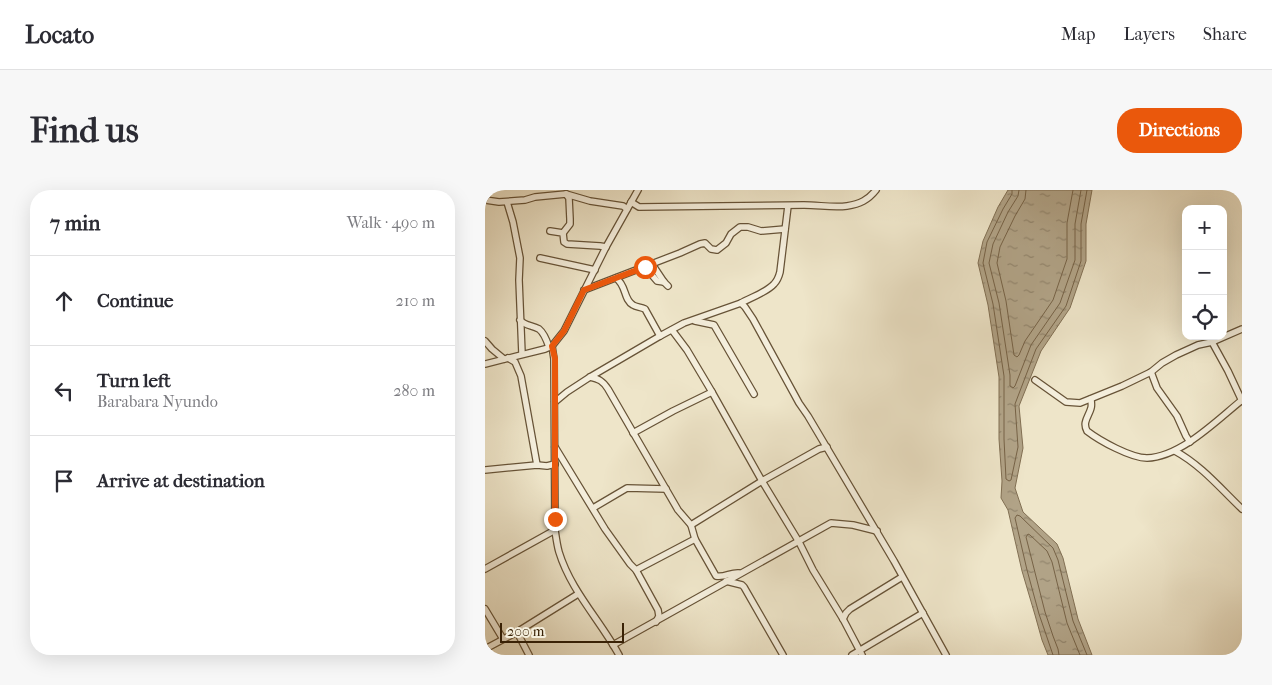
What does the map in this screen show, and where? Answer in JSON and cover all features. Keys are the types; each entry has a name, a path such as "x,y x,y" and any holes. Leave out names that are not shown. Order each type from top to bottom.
{"street":[{"path":"579,198 582,190"},
{"path":"485,364 551,346 564,331 637,190"},
{"path":"631,202 639,207 807,205 835,207 863,202 876,190"},
{"path":"566,194 570,204 570,224 563,233 564,242 567,244 606,248"},
{"path":"485,200 507,202 566,194 623,206 627,209"},
{"path":"507,202 520,258 522,354"},
{"path":"555,402 590,377 660,336 693,320 741,303 774,284 780,272 788,206"},
{"path":"584,290 700,244 705,244 711,249 717,250 740,227 749,227 761,231 785,229"},
{"path":"550,231 563,233"},
{"path":"540,258 595,270"},
{"path":"645,267 657,280 666,284 653,264"},
{"path":"616,278 623,285 629,301 634,306 645,309 660,336"},
{"path":"741,303 753,318 799,403 877,531 946,655"},
{"path":"520,320 539,330 551,346 555,359 555,530 558,550 563,565 578,594 619,655"},
{"path":"693,320 714,325 754,394"},
{"path":"1035,380 1065,402 1080,403 1151,372 1162,363 1198,345 1212,342 1242,329"},
{"path":"672,330 687,350 712,392 761,481 799,542 861,653"},
{"path":"485,341 492,349 506,359 515,362 521,376 537,464"},
{"path":"1091,399 1091,408 1087,415 1085,426 1087,431 1111,447 1143,458 1175,450 1201,434 1242,400 1212,342"},
{"path":"1151,372 1157,388 1177,416 1190,442"},
{"path":"590,377 603,382 678,510 691,525 695,539 717,576 741,573"},
{"path":"554,388 567,392"},
{"path":"633,433 712,392"},
{"path":"555,447 605,529 636,570 659,610 656,622"},
{"path":"691,525 761,481 819,449 827,447"},
{"path":"1175,450 1200,469 1242,509"},
{"path":"485,470 537,464 547,466 555,464"},
{"path":"593,508 627,488 666,489"},
{"path":"613,646 831,523 853,525 877,531"},
{"path":"485,569 555,530"},
{"path":"636,570 695,539"},
{"path":"843,619 850,609 902,576"},
{"path":"726,581 744,587 783,655"},
{"path":"485,649 517,632 578,594"},
{"path":"485,608 503,639"},
{"path":"852,655 861,653 923,614"},
{"path":"517,632 529,655"}],"water":[{"path":"1008,190 1092,190 1086,224 1086,261 1070,308 1041,351 1019,406 1023,448 1015,488 1023,512 1057,544 1063,558 1078,619 1092,655 1048,655 1022,571 1008,510 1001,498 999,377 988,305 978,263 983,241"}],"route":[{"path":"555,519 555,359 552,346 564,331 584,290 645,267"}]}
